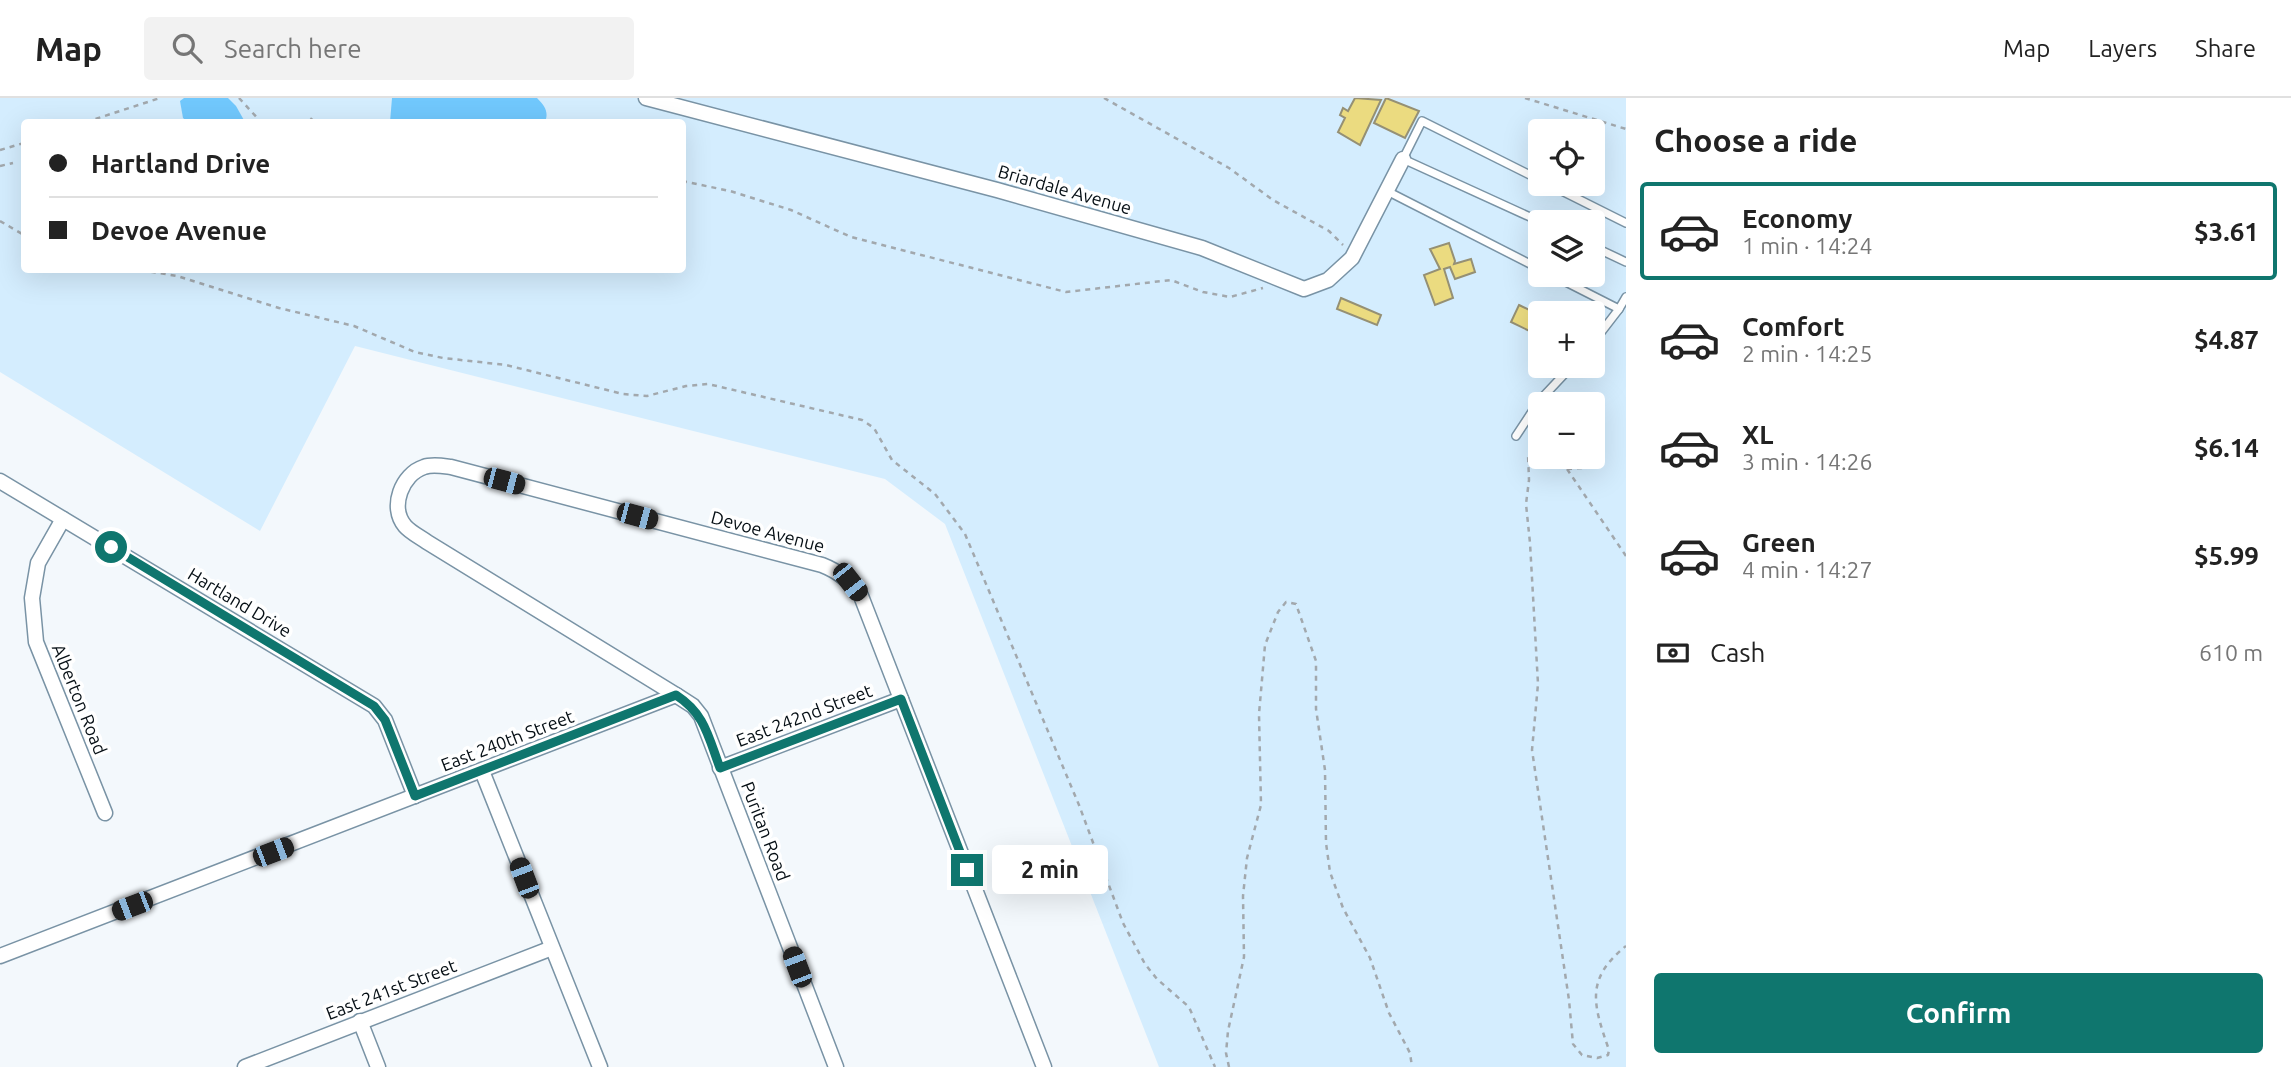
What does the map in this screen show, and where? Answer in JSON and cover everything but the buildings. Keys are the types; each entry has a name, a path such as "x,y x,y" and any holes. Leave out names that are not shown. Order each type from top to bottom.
{"street":[{"name":"Briardale Avenue","path":"646,98 997,190 1202,248 1304,289 1328,280 1352,258 1403,159"},
{"name":"Devoe Avenue","path":"427,542 404,525 398,507 400,490 408,478 422,467 432,465 451,467 822,565 839,572 861,596 1044,1067"},
{"name":"Hartland Drive","path":"0,481 374,706 385,720 415,796"},
{"name":"Alberton Road","path":"63,519 38,563 32,598 36,642 104,813"},
{"name":"Puritan Road","path":"427,542 676,695 693,706 701,716 836,1067"},
{"name":"East 240th Street","path":"1,952 676,695"},
{"name":"East 242nd Street","path":"720,768 901,699"},
{"path":"482,771 600,1067"},
{"name":"East 241st Street","path":"245,1067 552,948"},
{"path":"360,1021 378,1067"}],"lane":[{"path":"1528,174 1422,121 1403,159 1528,216"},
{"path":"1386,191 1528,263"},
{"path":"1572,196 1626,223"},
{"path":"1605,252 1626,262"},
{"path":"1576,287 1619,309"},
{"path":"1605,327 1626,297"},
{"path":"1516,436 1539,401 1561,378"}],"path":[{"path":"95,119 160,98"},
{"path":"239,98 258,119"},
{"path":"1104,98 1229,168 1273,200 1329,231 1345,247"},
{"path":"1525,98 1626,129"},
{"path":"311,119 315,114"},
{"path":"0,150 21,145"},
{"path":"0,166 13,163"},
{"path":"686,182 730,191 791,210 851,237 1066,292 1171,280 1203,292 1230,297 1250,294 1270,285"},
{"path":"0,221 21,234"},
{"path":"1529,469 1526,504 1538,684 1532,750 1560,955 1569,1000 1573,1044 1581,1055 1597,1058 1608,1055 1609,1049 1597,1011 1595,990 1599,975 1626,946"},
{"path":"1567,469 1626,556"},
{"path":"1229,1067 1226,1053 1228,1031 1244,957 1243,896 1247,858 1262,804 1259,714 1265,645 1278,611 1286,603 1296,604 1316,661 1316,709 1325,770 1326,844 1330,872 1343,908 1370,958 1385,1004 1410,1053 1412,1067"}],"shaded area":[{"path":"0,98 1626,98 1626,1067 1159,1067 945,524 885,479 355,346 260,531 0,372"}],"water":[{"path":"184,98 228,98 243,119 184,119 180,101"},
{"path":"392,98 537,98 547,115 546,119 390,119"}],"route":[{"path":"111,547 374,706 385,720 415,796 676,695 693,706 701,716 720,768 901,699 967,870"}]}
